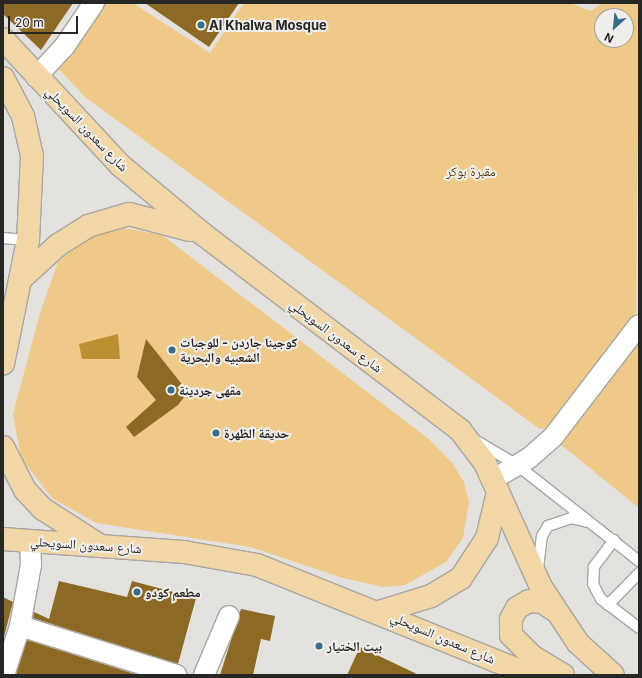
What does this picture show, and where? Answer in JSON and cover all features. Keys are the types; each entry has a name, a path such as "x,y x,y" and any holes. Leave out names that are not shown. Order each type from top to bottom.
{"main road":[{"name":"شارع سعدون السويحلي","path":"3,39 120,165 204,235 460,430 485,463 541,587 578,643 613,675"},
{"path":"3,78 23,116 32,156 28,240 22,278 3,364"},
{"path":"22,278 58,245 88,226 130,214 166,220 204,235"},
{"path":"3,447 25,490 43,509 100,545"},
{"path":"379,612 432,596 461,578 487,538 495,488"},
{"name":"شارع سعدون السويحلي","path":"3,539 184,552 257,565 379,612 530,675"},
{"path":"556,611 542,602 529,601 517,608 512,619 511,635 533,657 563,675"}],"street":[{"path":"36,76 64,47 94,3"},
{"path":"495,488 517,465 553,437 639,325"},
{"path":"4,675 20,626 31,565 30,541"},
{"path":"204,675 229,616"},
{"path":"20,626 176,675"}],"lane":[{"path":"3,238 28,240"},
{"path":"460,430 517,465 639,561"},
{"path":"541,587 538,550 548,526 571,518 595,525"},
{"path":"614,540 599,560 592,576 596,592 608,605 639,628"},
{"path":"608,605 639,573"}],"green space":[{"name":"مقبرة بوكر","path":"105,3 133,3 210,53 244,3 570,3 591,11 594,9 594,48 634,48 634,8 595,8 602,3 639,3 636,317 548,428 540,429 85,97 58,68"},
{"path":"124,228 162,235 430,440 453,464 464,482 469,502 463,538 446,562 405,585 383,587 343,578 250,547 96,523 52,498 21,458 13,414 40,313 58,262 89,237"},
{"path":"639,339 639,508 559,443 606,387"}],"shaded area":[{"path":"118,334 120,359 82,359 79,344"}],"building":[{"path":"3,3 73,3 41,50 3,14"},
{"name":"Al Khalwa Mosque","path":"145,3 239,3 209,47"},
{"path":"146,339 188,392 178,405 134,437 126,427 156,400 137,377"},
{"path":"59,581 127,597 132,581 196,598 178,664 33,618 34,612 49,619"},
{"path":"3,597 13,602 3,641"},
{"path":"241,609 275,616 270,641 261,639 253,675 220,675"},
{"path":"27,640 138,675 16,675"},
{"path":"360,647 419,675 347,675"}],"place":[{"name":"Al Khalwa Mosque","path":"201,25"},
{"name":"كوجينا جاردن - للوجبات الشعبيه والبحرية","path":"172,350"},
{"name":"مقهى جردينة","path":"171,390"},
{"name":"حديقة الظهرة","path":"216,433"},
{"name":"مطعم كودو","path":"137,592"},
{"name":"بيت الختيار","path":"319,646"}]}
